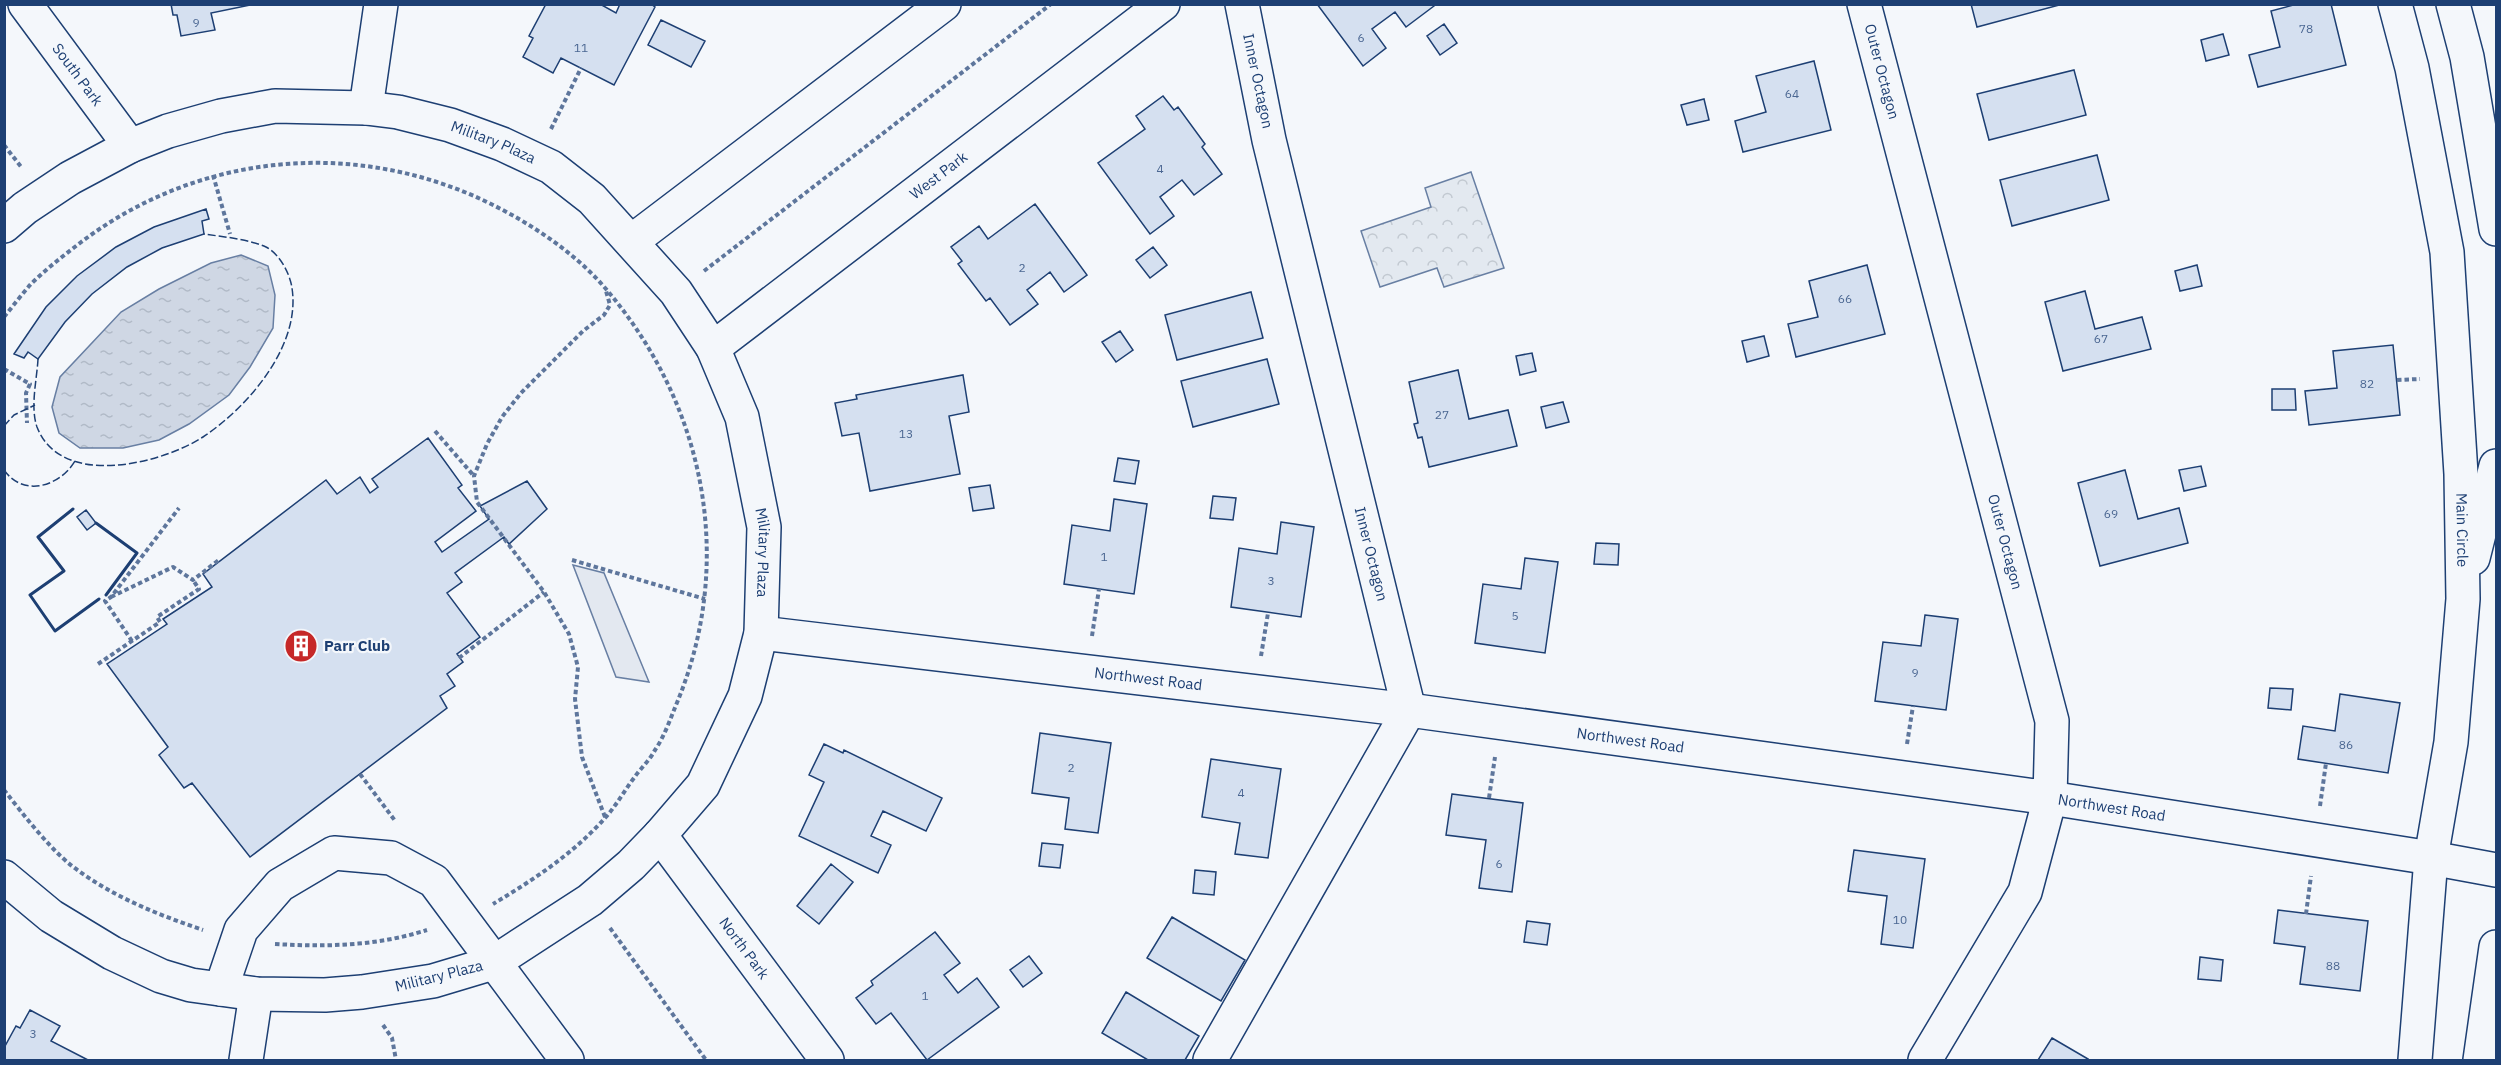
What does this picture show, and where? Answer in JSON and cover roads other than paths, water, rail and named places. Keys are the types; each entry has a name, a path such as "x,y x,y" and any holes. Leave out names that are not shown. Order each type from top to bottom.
{"street":[{"name":"South Park","path":"25,4 130,146"},
{"path":"366,108 381,4"},
{"path":"632,241 944,4"},
{"name":"West Park","path":"713,348 1163,4"},
{"name":"Inner Octagon","path":"1242,4 1269,140 1409,710"},
{"name":"Outer Octagon","path":"1864,4 2052,721 2050,798 2025,892 1925,1060"},
{"name":"Main Circle","path":"2395,4 2412,68 2447,252 2461,474 2463,599 2451,742 2431,858 2415,1060"},
{"path":"2452,4 2467,57 2496,229"},
{"name":"Military Plaza","path":"4,226 25,208 70,178 130,146 168,131 221,116 274,106 366,108 398,112 450,125 502,144 551,167 592,199 676,292 713,348 742,417 764,527 761,633 745,696 718,758 703,785 660,836 631,865 590,900 493,963 432,981 379,991 325,995 256,994 191,985 161,976 112,952 51,916 4,877"},
{"path":"2463,599 2496,466"},
{"name":"Northwest Road","path":"761,633 1409,710 2050,798 2316,839 2496,870"},
{"path":"1209,1060 1409,710"},
{"name":"North Park","path":"660,836 827,1060"},
{"path":"221,989 241,930 280,885 334,853 391,858 434,881 567,1060"},
{"path":"2480,1060 2496,947"},
{"path":"246,1060 256,994"}],"water":[{"path":"241,255 268,266 275,295 273,328 250,367 229,395 189,424 159,440 123,448 80,448 59,433 52,407 60,377 121,312 159,289 211,263"}],"place":[{"name":"Parr Club","path":"301,646"}]}
